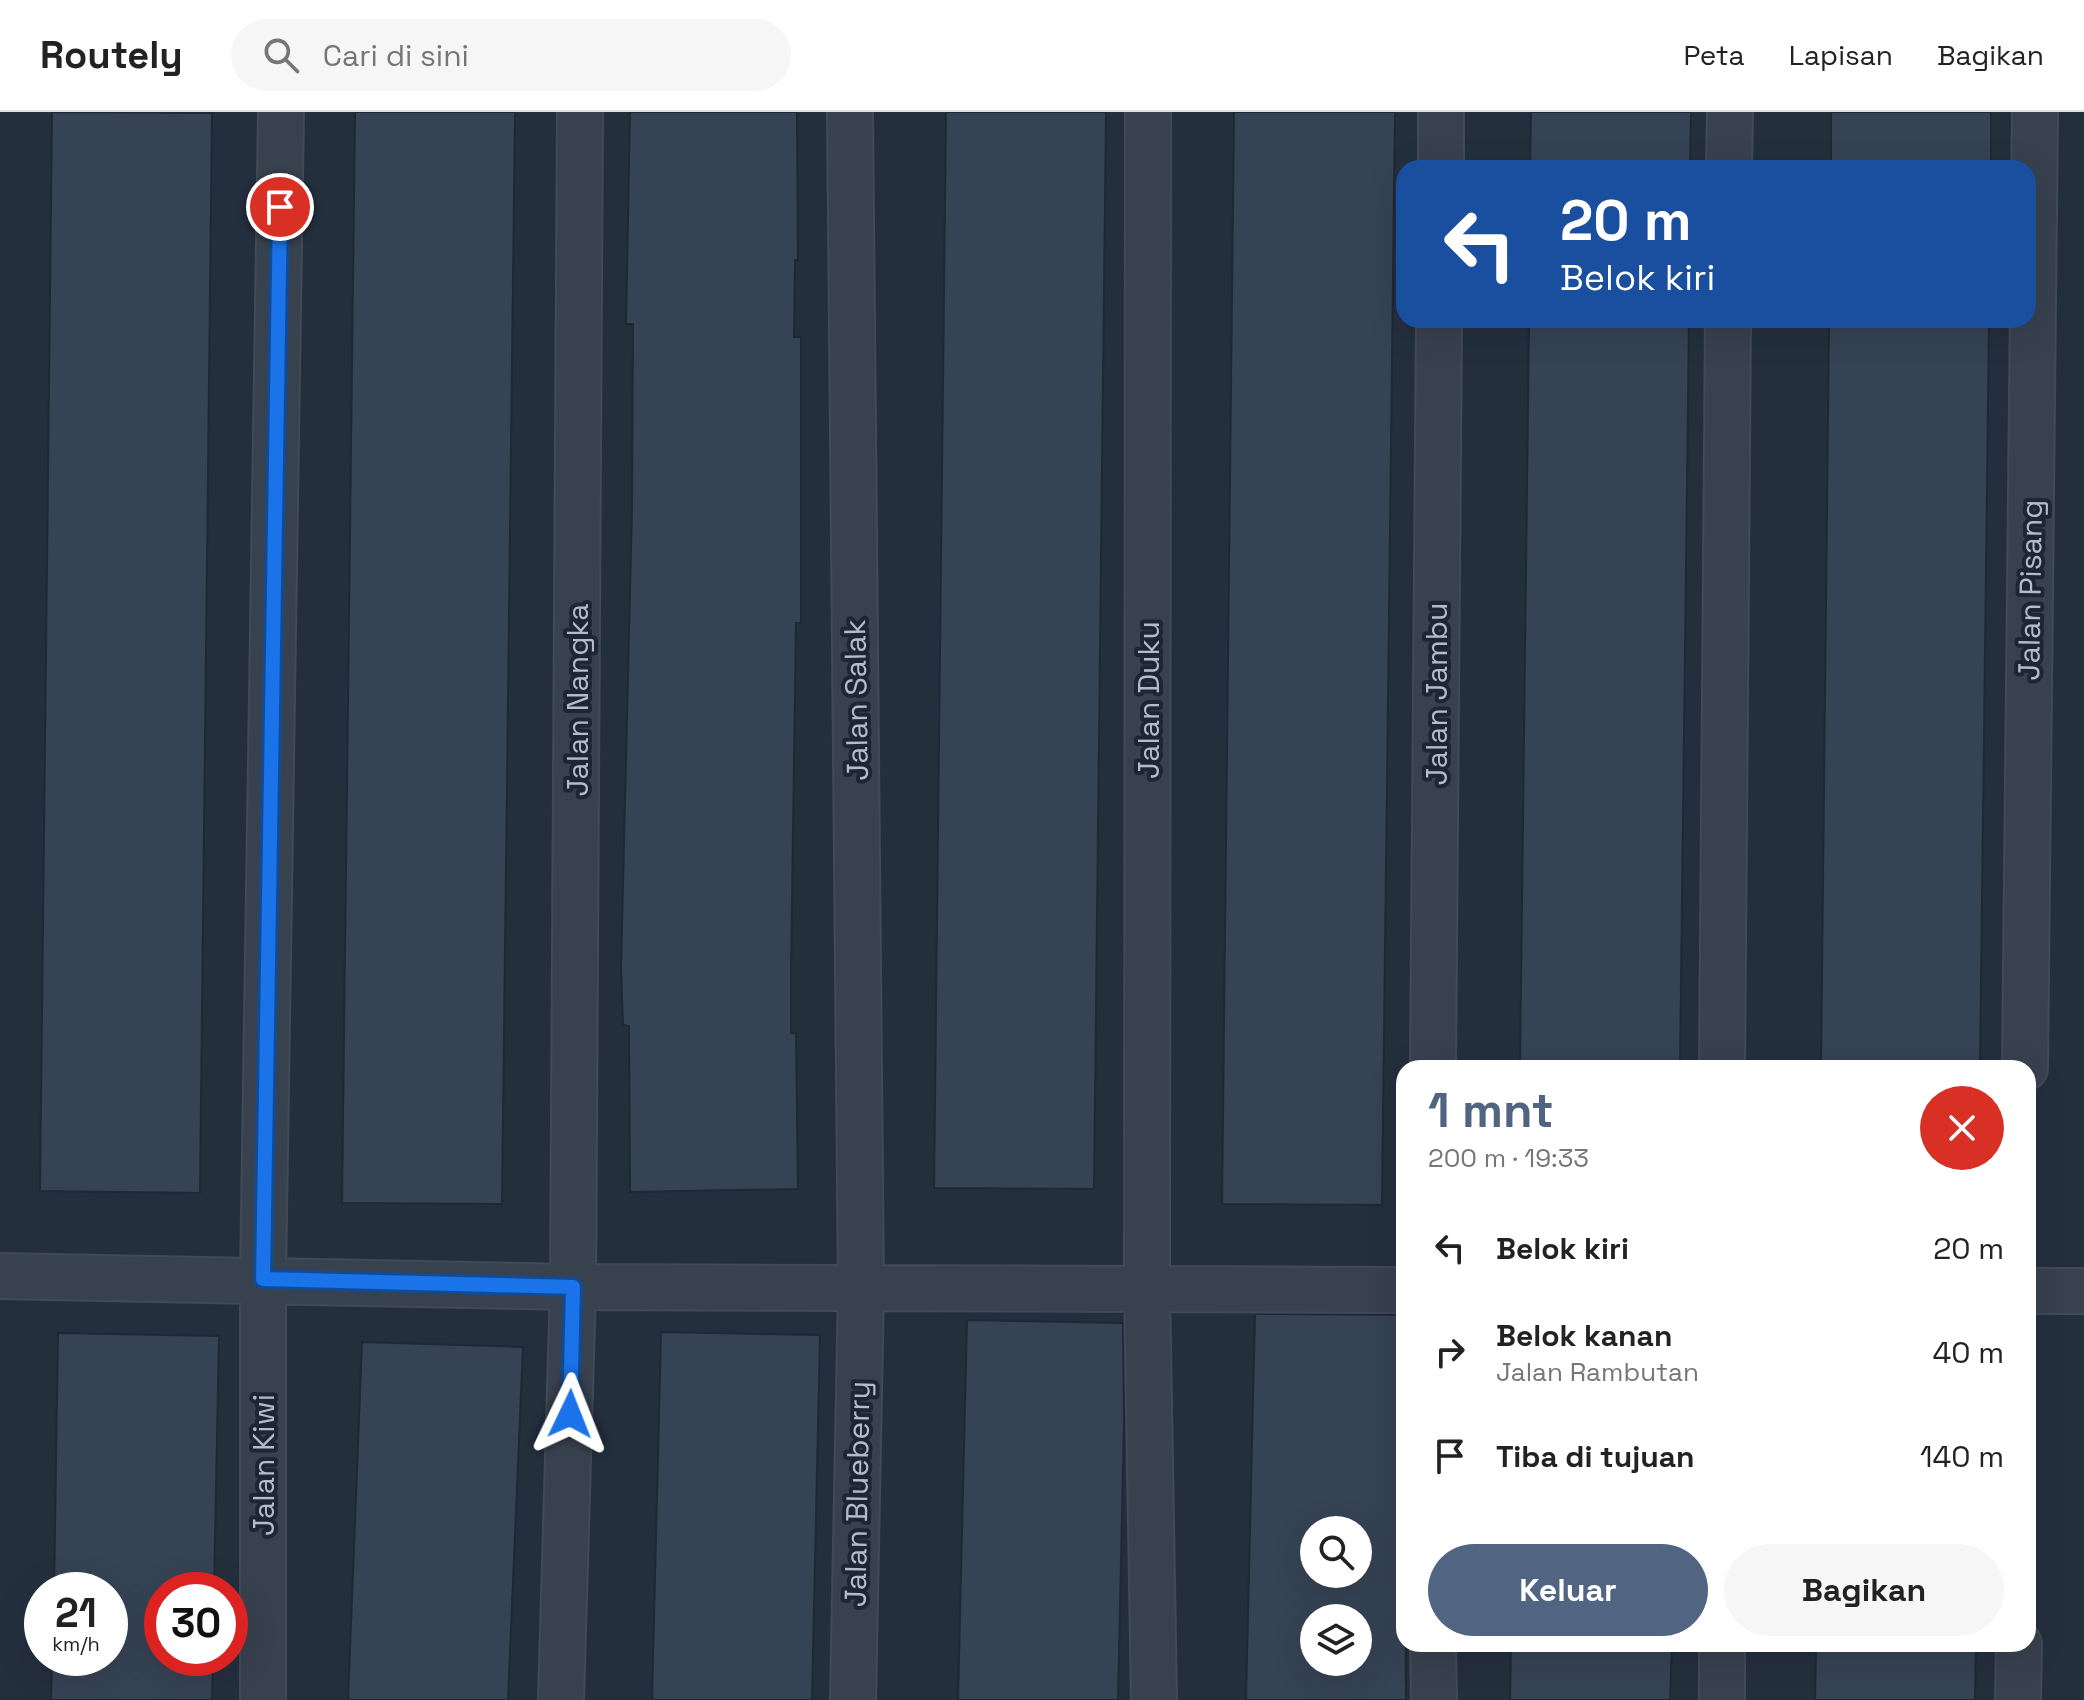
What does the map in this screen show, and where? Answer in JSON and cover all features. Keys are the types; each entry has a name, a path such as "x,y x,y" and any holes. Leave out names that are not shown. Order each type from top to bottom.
{"street":[{"name":"Jalan Kiwi","path":"263,1700 263,1279 281,112"},
{"name":"Jalan Nangka","path":"561,1700 573,1287 580,112"},
{"name":"Jalan Salak","path":"850,112 861,1289"},
{"name":"Jalan Duku","path":"1148,112 1147,1288 1154,1700"},
{"path":"1441,112 1441,160"},
{"path":"1729,160 1730,112"},
{"name":"Jalan Pisang","path":"2034,160 2035,112"},
{"name":"Jalan Jambu","path":"1433,1060 1439,328"},
{"path":"1722,1060 1728,328"},
{"name":"Jalan Pisang","path":"2025,1060 2033,328"},
{"path":"0,1276 573,1287 1396,1290"},
{"name":"Jalan Blueberry","path":"853,1700 861,1289"},
{"path":"2036,1291 2084,1291"},
{"path":"1433,1652 1434,1700"},
{"path":"1722,1652 1722,1700"},
{"path":"2018,1700 2019,1652"}],"building":[{"path":"52,112 212,113 200,1193 40,1191"},
{"path":"355,112 515,112 502,1204 342,1203"},
{"path":"630,112 797,112 798,260 795,260 794,337 801,337 801,623 796,623 791,1033 796,1033 798,1189 630,1192 629,1026 623,1025 621,968 632,507 633,324 626,324"},
{"path":"946,112 1106,112 1094,1189 934,1188"},
{"path":"1234,112 1395,112 1382,1205 1222,1204"},
{"path":"1531,112 1691,112 1690,160 1530,160"},
{"path":"1831,112 1991,112 1991,160 1831,160"},
{"path":"1529,328 1689,328 1680,1060 1520,1060"},
{"path":"1829,328 1989,328 1980,1060 1821,1060"},
{"path":"1255,1314 1396,1315 1396,1652 1406,1652 1406,1700 1246,1700"},
{"path":"967,1320 1123,1323 1118,1700 958,1700"},
{"path":"661,1332 820,1335 812,1700 652,1700"},
{"path":"58,1333 219,1336 214,1572 144,1572 144,1676 213,1676 212,1700 51,1700 52,1676 128,1676 128,1572 54,1572"},
{"path":"362,1342 523,1347 508,1700 348,1700"},
{"path":"1511,1652 1672,1652 1670,1700 1510,1700"},
{"path":"1816,1652 1976,1652 1975,1700 1815,1700"}],"route":[{"path":"280,207 263,1279 573,1287 570,1414"}]}
